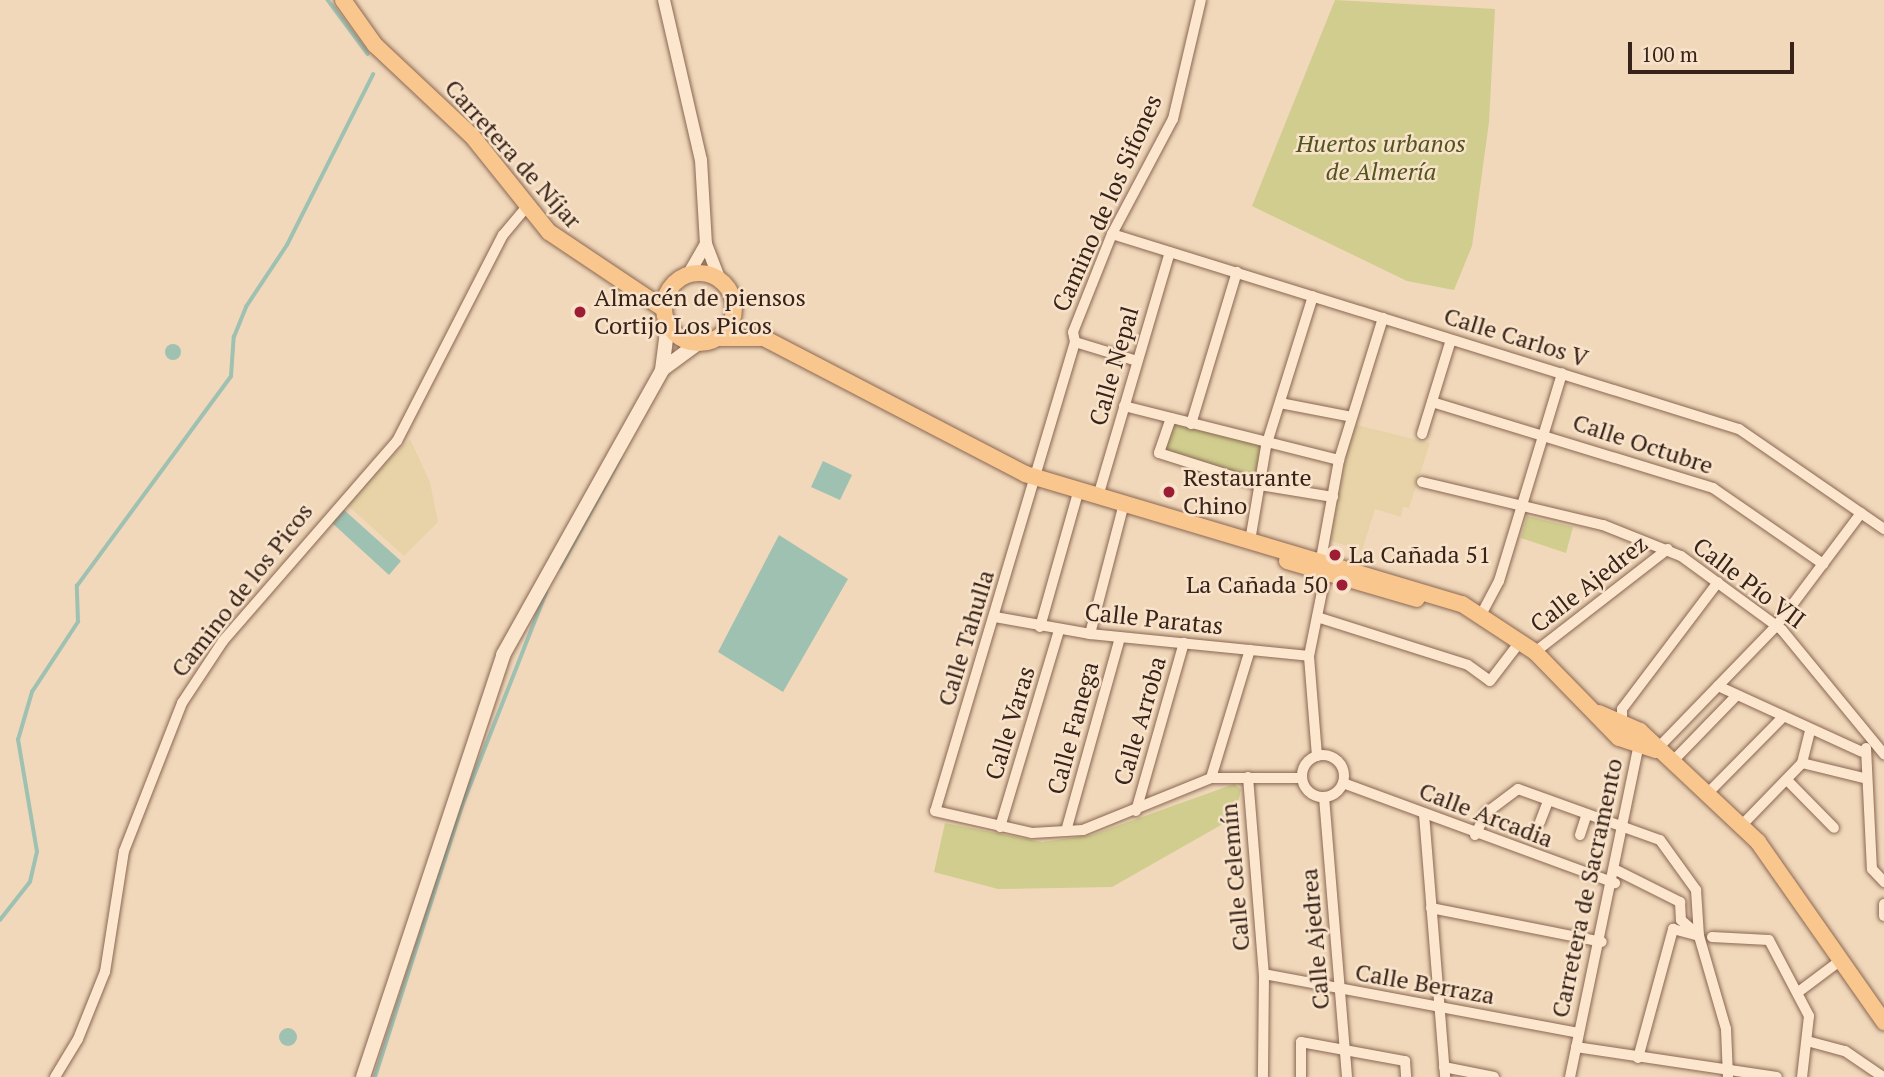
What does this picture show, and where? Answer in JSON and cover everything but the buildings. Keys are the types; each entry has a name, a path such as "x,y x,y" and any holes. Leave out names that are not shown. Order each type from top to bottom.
{"main road":[{"name":"Carretera de Níjar","path":"343,0 375,45 451,114 527,206 569,251 638,288 666,316"},
{"path":"662,370 666,316 681,279"},
{"path":"638,288 681,279 720,280 734,307 764,338 1033,476 1077,496 1122,511 1323,565 1482,613 1535,652 1550,671"},
{"path":"718,338 734,307"},
{"path":"666,316 681,338 698,343"},
{"path":"363,1077 503,655 662,370 698,343 718,338 764,338"},
{"path":"1033,476 1099,493 1250,541 1455,611 1516,647 1550,671 1597,712 1672,762 1742,825 1789,879 1884,1022"}],"street":[{"path":"664,0 701,160 706,244 720,280"},
{"name":"Camino de los Sifones","path":"1033,476 1075,342 1073,332 1112,234 1173,119 1201,0"},
{"name":"Camino de los Picos","path":"55,1077 78,1039 105,972 124,851 182,703 223,641 409,424 503,235 527,206"},
{"name":"Calle Carlos V","path":"1112,234 1739,429 1884,528"},
{"path":"681,279 706,244"},
{"name":"Calle Nepal","path":"1099,493 1170,252"},
{"path":"1191,424 1237,272"},
{"path":"1250,541 1266,446 1313,296"},
{"path":"1317,756 1309,656 1339,460 1383,318"},
{"path":"1422,434 1451,340"},
{"path":"1075,342 1137,361"},
{"path":"1482,613 1522,505 1562,373"},
{"name":"Calle Octubre","path":"1432,402 1544,434 1713,488 1823,564"},
{"path":"1280,403 1352,417"},
{"path":"1124,406 1266,446 1339,460"},
{"path":"1171,418 1159,453 1259,485 1333,497"},
{"name":"Calle Tahulla","path":"1000,828 935,811 995,617 1033,476"},
{"name":"Calle Pío VII","path":"1422,482 1522,505 1668,549 1777,625 1884,753"},
{"path":"1040,627 1077,496"},
{"path":"1090,634 1122,511"},
{"path":"1645,746 1718,686 1777,625 1861,513"},
{"name":"Calle Ajedrez","path":"1535,652 1668,549"},
{"path":"1617,725 1622,709 1718,582"},
{"name":"Calle Paratas","path":"995,617 1090,634 1309,656"},
{"path":"1317,617 1468,665 1490,681 1516,647"},
{"name":"Calle Varas","path":"1000,828 1059,630"},
{"name":"Calle Fanega","path":"1066,831 1120,637"},
{"name":"Calle Arroba","path":"1136,811 1184,643"},
{"path":"1211,778 1250,650"},
{"path":"1718,686 1810,731 1862,752"},
{"path":"1672,762 1737,696"},
{"path":"1708,793 1782,718"},
{"path":"1742,825 1802,763 1810,731"},
{"path":"1873,741 1862,752 1864,778 1872,869 1884,882"},
{"name":"Carretera de Sacramento","path":"1570,1077 1578,1033 1615,883 1623,826 1645,746"},
{"path":"1317,756 1338,761 1343,783 1324,797 1311,794 1302,778 1305,764 1317,756"},
{"path":"1802,763 1864,778"},
{"name":"Calle Celemín","path":"1248,777 1264,974 1263,1077"},
{"path":"1000,828 1066,831 1136,811 1211,778 1302,778"},
{"path":"1787,779 1834,828"},
{"name":"Calle Arcadia","path":"1343,783 1475,835 1615,883"},
{"path":"1475,835 1486,813 1518,789 1660,840 1696,890 1699,936 1726,1029 1728,1073"},
{"name":"Calle Ajedrea","path":"1324,797 1347,1077"},
{"path":"1540,822 1548,801"},
{"path":"1424,814 1444,1072 1494,1077"},
{"path":"1580,835 1587,814"},
{"path":"1616,870 1680,902 1681,920 1699,936"},
{"path":"1884,904 1884,916"},
{"path":"1431,908 1602,942"},
{"path":"1638,1058 1673,929 1699,936"},
{"path":"1712,937 1769,940 1801,990 1809,1016 1802,1077"},
{"path":"1801,990 1841,961"},
{"name":"Calle Berraza","path":"1264,974 1578,1033"},
{"path":"1807,1041 1845,1051 1883,1077"},
{"path":"1301,1077 1301,1042 1346,1048 1405,1061 1406,1077"},
{"path":"1576,1047 1728,1073 1777,1077"}],"shaded area":[{"path":"170,344 176,344 181,352 179,358 170,360 165,355 165,349"},
{"path":"1353,424 1430,443 1409,508 1403,507 1401,517 1375,509 1362,551 1329,540"},
{"path":"410,439 430,482 438,522 404,556 345,503"},
{"path":"823,461 852,475 840,500 811,487"},
{"path":"343,509 401,561 389,575 331,522"},
{"path":"779,535 848,579 783,692 718,652"},
{"path":"288,1028 295,1030 295,1044 288,1046 281,1044 279,1037 281,1030"}],"green space":[{"name":"Huertos urbanos de Almería","path":"1335,0 1495,9 1489,122 1472,246 1454,290 1407,281 1252,206"},
{"path":"1171,418 1266,446 1260,485 1159,453"},
{"path":"1527,516 1573,527 1566,553 1521,538"},
{"path":"1234,784 1241,789 1235,817 1112,887 998,889 934,872 945,823 1042,842 1092,835"}],"waterway":[{"path":"328,0 368,54"},
{"path":"0,920 30,882 37,852 18,740 32,692 78,622 77,586 231,376 234,337 246,307 287,245 373,75"},
{"path":"560,568 620,459"},
{"path":"375,1077 462,806 546,593"}],"place":[{"name":"Almacén de piensos Cortijo Los Picos","path":"580,312"},
{"name":"Restaurante Chino","path":"1169,492"},
{"name":"La Cañada 51","path":"1335,555"},
{"name":"La Cañada 50","path":"1342,585"}]}
